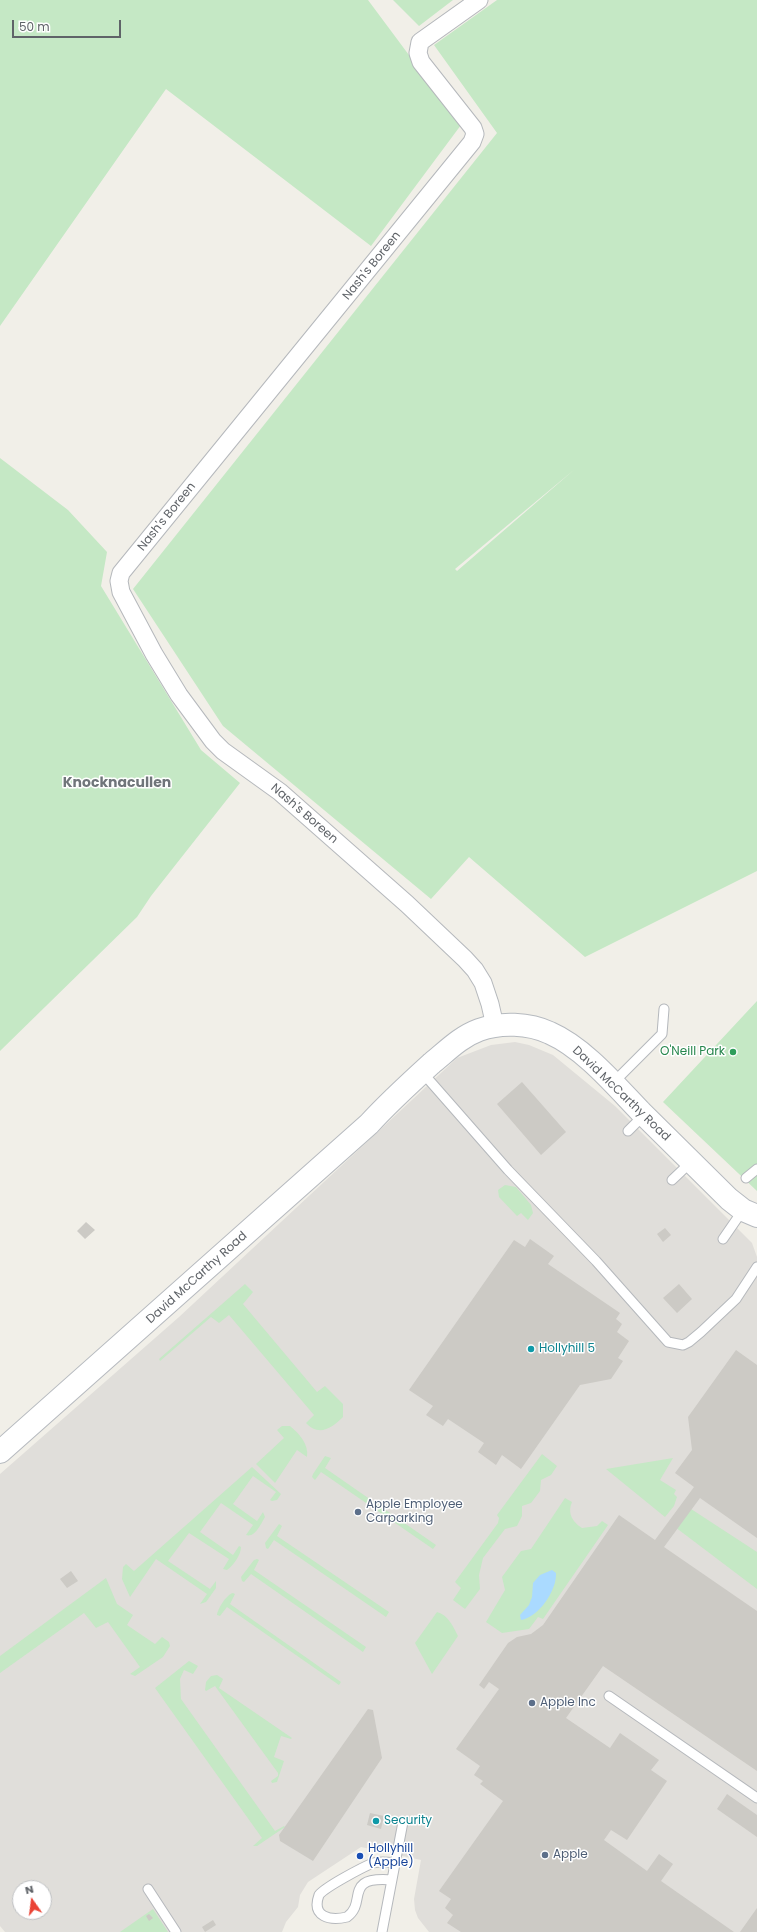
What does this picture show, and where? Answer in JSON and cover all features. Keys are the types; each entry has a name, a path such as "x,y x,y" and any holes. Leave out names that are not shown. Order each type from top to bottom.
{"street":[{"name":"Nash's Boreen","path":"479,0 420,42 418,53 421,62 473,128 475,134 472,142 121,574 119,581 121,592 154,654 179,695 208,736 223,751 280,792 407,904 465,959 475,970 483,983 495,1026"},
{"name":"David McCarthy Road","path":"0,1452 370,1124 391,1100 422,1072 468,1035 495,1026 525,1026 548,1032 571,1045 613,1083 729,1199 750,1213"},
{"name":"David McCarthy Road","path":"0,1435 362,1116 391,1100"}],"lane":[{"path":"613,1083 662,1034 664,1008"},
{"path":"422,1072 508,1170 596,1260 664,1338 672,1344 683,1345 689,1342 729,1307 747,1285 757,1267"},
{"path":"628,1131 644,1115"},
{"path":"672,1180 691,1162"},
{"path":"746,1178 757,1169"},
{"path":"723,1239 750,1213"},
{"path":"609,1696 757,1798"},
{"path":"382,1932 403,1822"},
{"path":"392,1880 373,1880 362,1885 359,1890 354,1909 347,1917 330,1919 325,1917 319,1909 319,1895 328,1887 373,1863 395,1863"},
{"path":"148,1889 176,1932"}],"shaded area":[{"path":"515,1042 529,1045 553,1055 615,1106 752,1243 757,1257 757,1932 429,1932 418,1918 415,1910 414,1899 421,1860 361,1847 308,1882 300,1895 298,1907 286,1922 282,1932 5,1932 0,1926 0,1474 179,1317 457,1058 491,1045"}],"green space":[{"path":"0,0 368,0 461,125 371,246 166,89 0,326"},
{"path":"393,0 453,0 419,26"},
{"path":"497,0 757,0 757,871 585,957 469,857 431,899 223,726 133,589 497,133 434,45","holes":["575,469 457,571 455,569"]},
{"path":"0,458 68,510 107,552 101,586 201,750 240,783 151,896 137,917 0,1051"},
{"name":"O'Neill Park","path":"757,1001 757,1191 663,1102"},
{"path":"505,1185 516,1187 531,1205 533,1213 528,1220 521,1213 517,1216 499,1197 498,1190"},
{"path":"245,1284 253,1292 243,1304 317,1392 325,1386 343,1404 343,1417 334,1425 325,1429 316,1430 306,1423 314,1415 229,1315 219,1323 211,1317 160,1361 159,1359"},
{"path":"282,1426 290,1426 300,1436 307,1448 307,1457 297,1450 275,1483 256,1464 284,1438 277,1430"},
{"path":"542,1454 557,1466 551,1475 541,1480 540,1491 531,1503 522,1506 522,1516 517,1526 505,1529 483,1558 479,1575 480,1589 465,1609 453,1600 461,1588 455,1582 498,1523 499,1518 497,1515"},
{"path":"325,1456 331,1458 325,1468 436,1545 433,1549 321,1472 315,1480 312,1477 313,1474"},
{"path":"673,1458 660,1480 676,1490 674,1494 677,1497 674,1506 665,1517 606,1469"},
{"path":"252,1467 281,1494 277,1500 270,1500 276,1492 253,1476 233,1504 257,1521 263,1512 265,1517 257,1530 252,1534 246,1535 253,1525 221,1503 200,1532 233,1555 239,1546 241,1547 238,1557 232,1566 227,1570 223,1569 229,1559 189,1533 168,1561 210,1589 216,1581 216,1588 206,1602 200,1604 207,1594 156,1559 130,1597 122,1579 123,1567 126,1564 134,1571"},
{"path":"565,1498 572,1502 570,1510 572,1517 582,1528 597,1526 602,1521 608,1525 543,1619 538,1617 529,1629 502,1633 486,1622 505,1590 502,1577 521,1551 531,1549"},
{"path":"688,1507 757,1552 757,1589 675,1527"},
{"path":"279,1524 282,1526 277,1536 389,1612 386,1617 274,1540 268,1549 266,1548 265,1543"},
{"path":"254,1560 259,1560 254,1570 366,1647 363,1652 251,1574 244,1582 242,1581 241,1577"},
{"path":"106,1578 117,1604 133,1615 127,1625 155,1644 162,1637 169,1642 170,1646 163,1657 135,1676 130,1674 140,1667 108,1622 96,1628 84,1613 0,1673 0,1656"},
{"path":"233,1593 235,1594 230,1604 341,1682 339,1685 227,1607 220,1616 217,1615 223,1602"},
{"path":"437,1612 441,1613 447,1618 458,1636 432,1674 415,1643"},
{"path":"189,1661 198,1666 193,1674 184,1670 180,1679 181,1699 275,1831 284,1826 285,1827 257,1846 253,1846 262,1838 155,1688"},
{"path":"217,1675 223,1679 219,1688 292,1738 281,1736 274,1757 284,1761 277,1782 272,1783 271,1781 278,1776 278,1773 215,1686 206,1691 205,1690 206,1682 211,1676"},
{"path":"153,1909 168,1932 120,1932"}],"water":[{"path":"552,1570 556,1573 556,1580 546,1602 534,1614 521,1620 520,1615 529,1605 532,1597 533,1583 540,1575"}],"building":[{"path":"522,1082 566,1132 541,1155 497,1104"},
{"path":"86,1222 95,1230 85,1239 77,1231"},
{"path":"665,1228 671,1235 663,1242 657,1234"},
{"name":"Hollyhill 5","path":"530,1239 554,1256 548,1264 620,1313 616,1319 622,1324 617,1332 629,1341 618,1358 623,1361 611,1379 580,1385 521,1469 502,1455 496,1465 478,1452 484,1443 448,1419 443,1426 426,1415 433,1406 409,1390 514,1240 525,1247"},
{"path":"679,1284 692,1299 677,1313 663,1298"},
{"path":"736,1350 757,1365 757,1538 700,1498 664,1547 757,1611 757,1771 603,1666 566,1718 610,1748 620,1733 659,1760 651,1770 667,1781 627,1840 611,1830 604,1840 647,1871 659,1854 673,1864 661,1881 734,1932 461,1932 447,1923 453,1915 445,1908 451,1899 439,1891 503,1801 480,1784 483,1781 474,1775 480,1766 456,1749 499,1689 489,1682 484,1689 479,1685 508,1643 517,1637 531,1634 543,1625 619,1515 655,1540 694,1487 675,1473 692,1450 688,1417"},
{"path":"71,1571 78,1581 67,1588 60,1579"},
{"path":"368,1709 373,1710 382,1758 313,1861 280,1841 279,1835"},
{"path":"727,1794 757,1815 757,1837 717,1809"},
{"name":"Security","path":"370,1813 384,1816 381,1829 367,1825"},
{"path":"757,1908 757,1932 740,1932"},
{"path":"149,1914 153,1918 149,1921 146,1916"},
{"path":"213,1920 216,1925 205,1932 202,1927"}],"place":[{"name":"O'Neill Park","path":"733,1052"},
{"name":"Hollyhill 5","path":"531,1349"},
{"name":"Apple Employee Carparking","path":"358,1512"},
{"name":"Apple Inc","path":"532,1703"},
{"name":"Security","path":"376,1821"},
{"name":"Apple","path":"545,1855"},
{"name":"Hollyhill (Apple)","path":"360,1856"}],"district":[{"name":"Knocknacullen","path":"117,783"}]}
